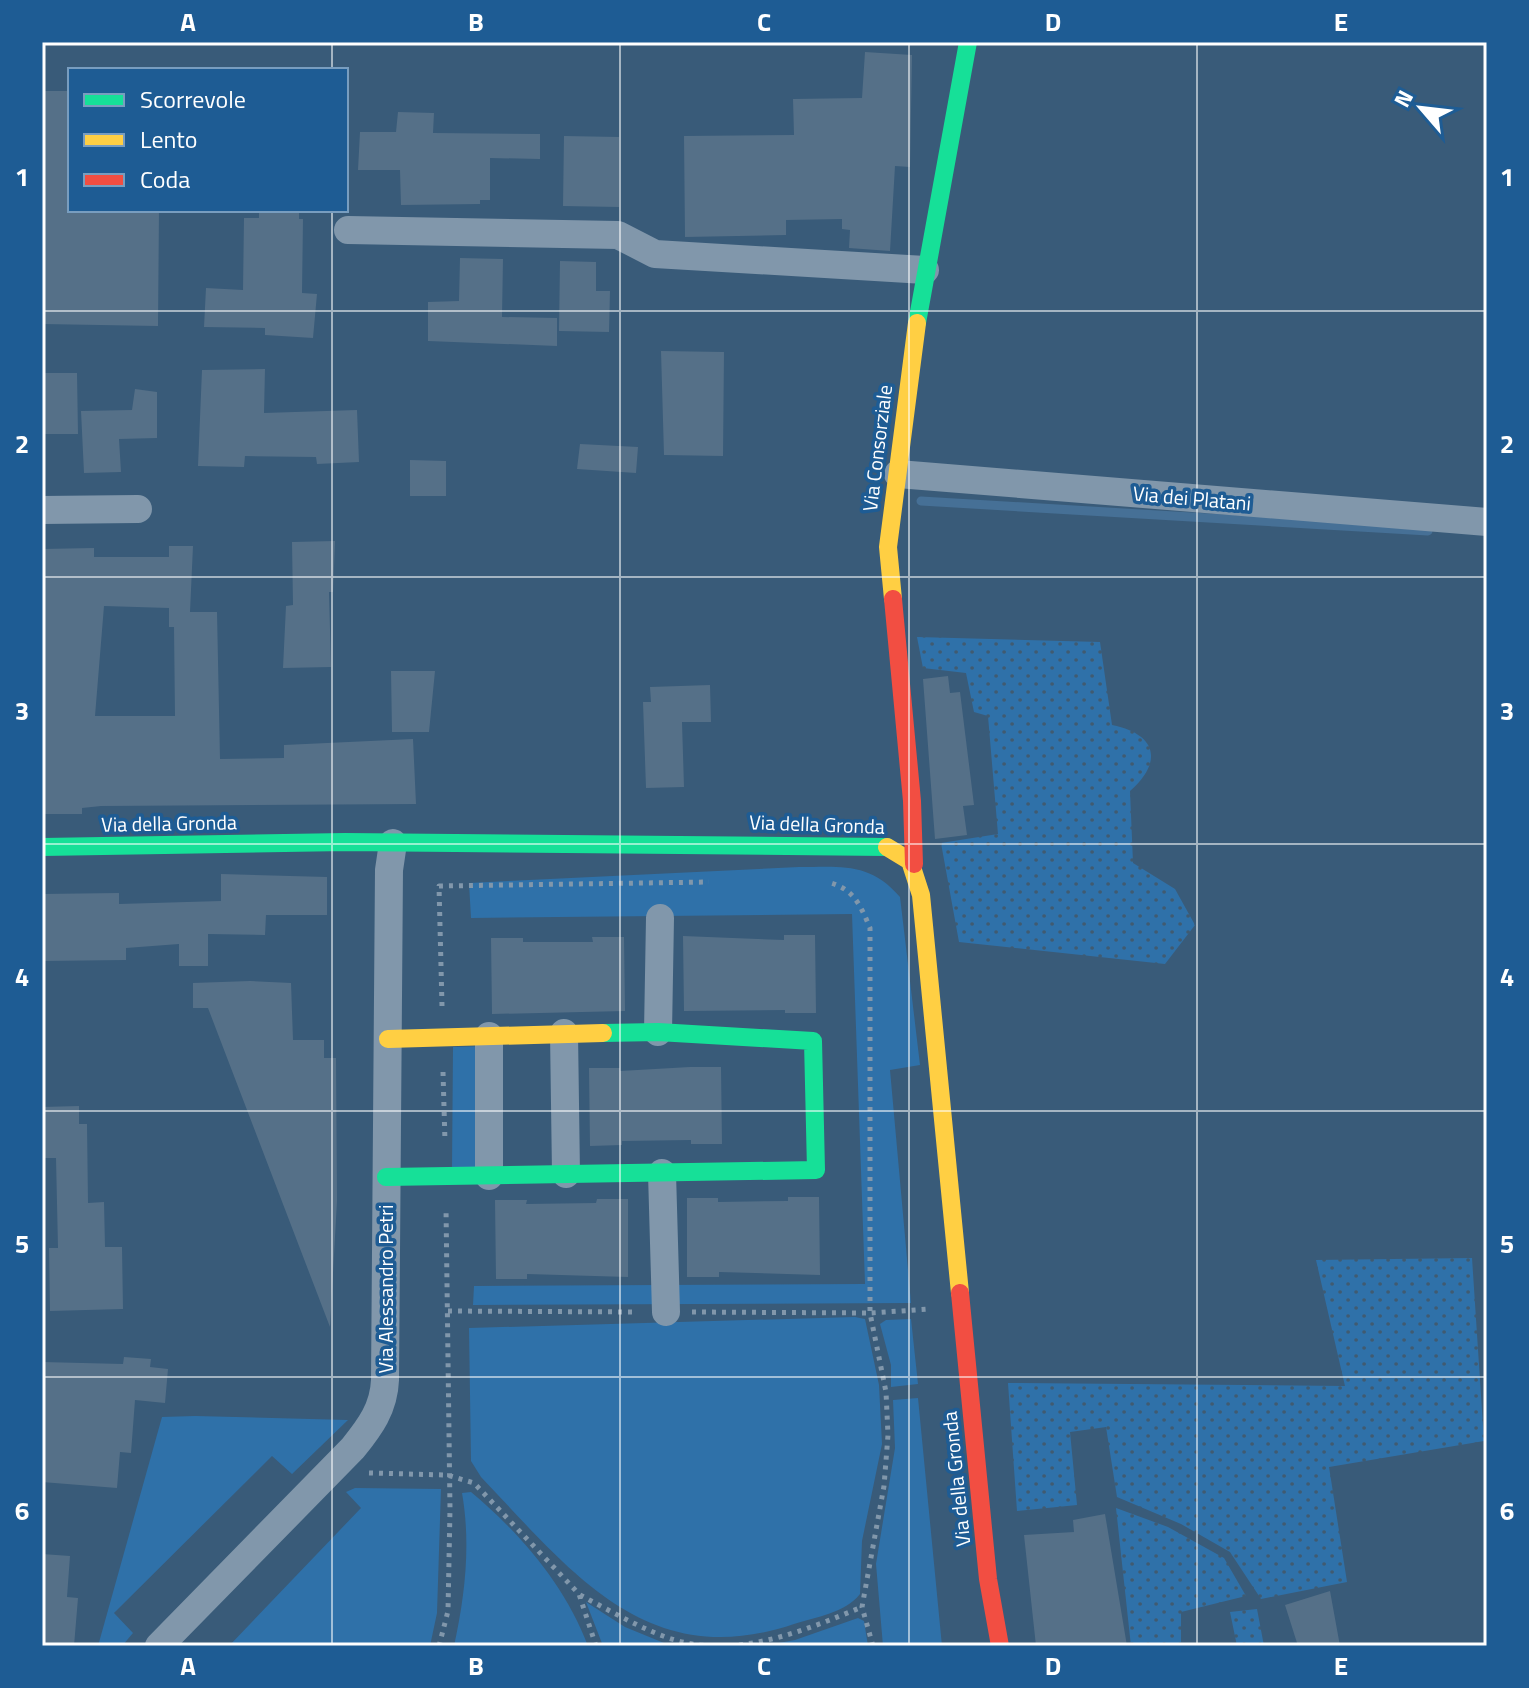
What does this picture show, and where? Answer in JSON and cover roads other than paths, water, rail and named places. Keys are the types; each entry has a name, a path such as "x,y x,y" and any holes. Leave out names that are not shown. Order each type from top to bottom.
{"street":[{"name":"Via Consorziale","path":"914,864 912,801 889,563 925,270 968,42"},
{"path":"348,230 618,235 655,254 925,270"},
{"name":"Via dei Platani","path":"898,474 1487,522"},
{"path":"42,510 138,509"},
{"name":"Via della Gronda","path":"42,847 393,843 879,845 904,852 914,864 921,895 988,1579 1000,1646"},
{"name":"Via Alessandro Petri","path":"159,1646 373,1423 385,1391 389,870 393,843"},
{"path":"658,1032 660,918"},
{"path":"386,1177 816,1170 813,1041 658,1032 388,1039"},
{"path":"564,1033 566,1174"},
{"path":"489,1036 489,1176"},
{"path":"662,1173 666,1312"},
{"name":"Via della Gronda","path":"988,1579 988,1646"}],"waterway":[{"path":"921,501 1428,531"}]}
